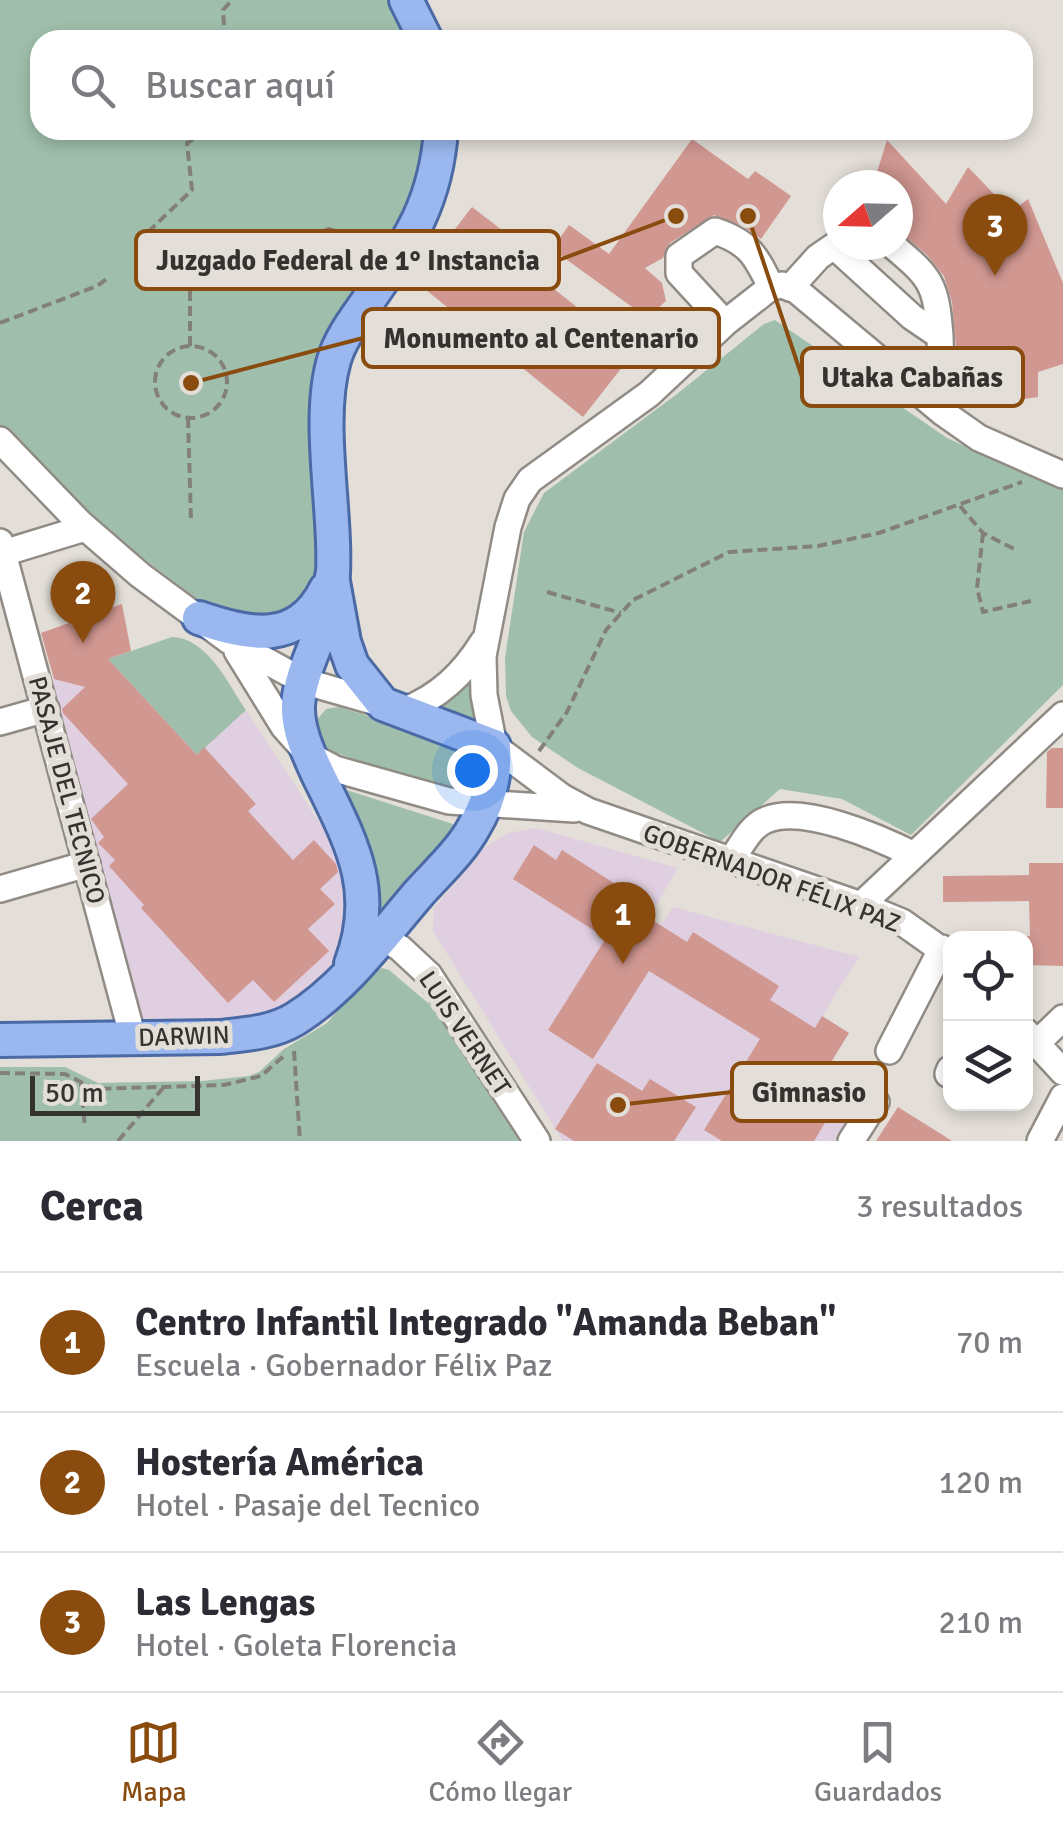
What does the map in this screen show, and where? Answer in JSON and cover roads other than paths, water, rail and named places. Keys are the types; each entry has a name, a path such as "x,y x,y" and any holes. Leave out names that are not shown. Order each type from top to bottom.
{"main road":[{"path":"406,0 421,30"},
{"path":"393,708 352,665 344,642 332,576 328,409 334,360 342,340 423,216 434,186 441,140"},
{"path":"199,618 255,634 276,631 310,612 332,576"},
{"path":"309,755 298,715 303,682 328,605 332,576"},
{"name":"GOBERNADOR FÉLIX PAZ","path":"393,708 494,746"},
{"name":"DARWIN","path":"1,1037 220,1036 274,1028 311,1008 381,937 474,829 496,766 494,746"},
{"name":"DARWIN","path":"309,755 342,820 363,885 360,940 348,973"}],"street":[{"path":"725,323 680,273 679,256 715,231 736,238 781,288 979,438 1063,475"},
{"path":"494,746 484,696 485,637 517,499 530,480 649,394 725,323 781,288 823,253"},
{"path":"853,260 912,317 940,336"},
{"path":"910,260 926,273 938,306 942,412"},
{"name":"GOBERNADOR FÉLIX PAZ","path":"0,440 85,528 228,640 303,682 393,708"},
{"path":"1,550 85,528"},
{"name":"PASAJE DEL TECNICO","path":"1,550 132,1038"},
{"path":"393,708 434,696 472,659 485,637"},
{"name":"GOBERNADOR FÉLIX PAZ","path":"228,640 284,727 309,755 335,769 422,796 484,805 556,806 588,811"},
{"path":"0,722 43,697"},
{"path":"861,905 1063,715"},
{"name":"GOBERNADOR FÉLIX PAZ","path":"494,746 562,797 588,811 861,905 902,922 943,950"},
{"path":"731,860 755,826 783,816 869,832 914,855"},
{"path":"0,889 87,864"},
{"name":"LUIS VERNET","path":"381,937 400,948 428,975 536,1141"},
{"path":"889,1051 943,957"},
{"path":"1033,1037 1063,1018"},
{"path":"1033,1040 1063,1072"},
{"path":"1040,1141 1063,1097"},
{"path":"851,1141 876,1102"}],"place":[{"name":"Juzgado Federal de 1° Instancia","path":"676,216"},
{"name":"Utaka Cabañas","path":"748,216"},
{"name":"Las Lengas","path":"995,276"},
{"name":"Monumento al Centenario","path":"191,383"},
{"name":"Hostería América","path":"83,643"},
{"name":"Centro Infantil Integrado \"Amanda Beban\"","path":"623,964"},
{"name":"Gimnasio","path":"618,1105"}]}
